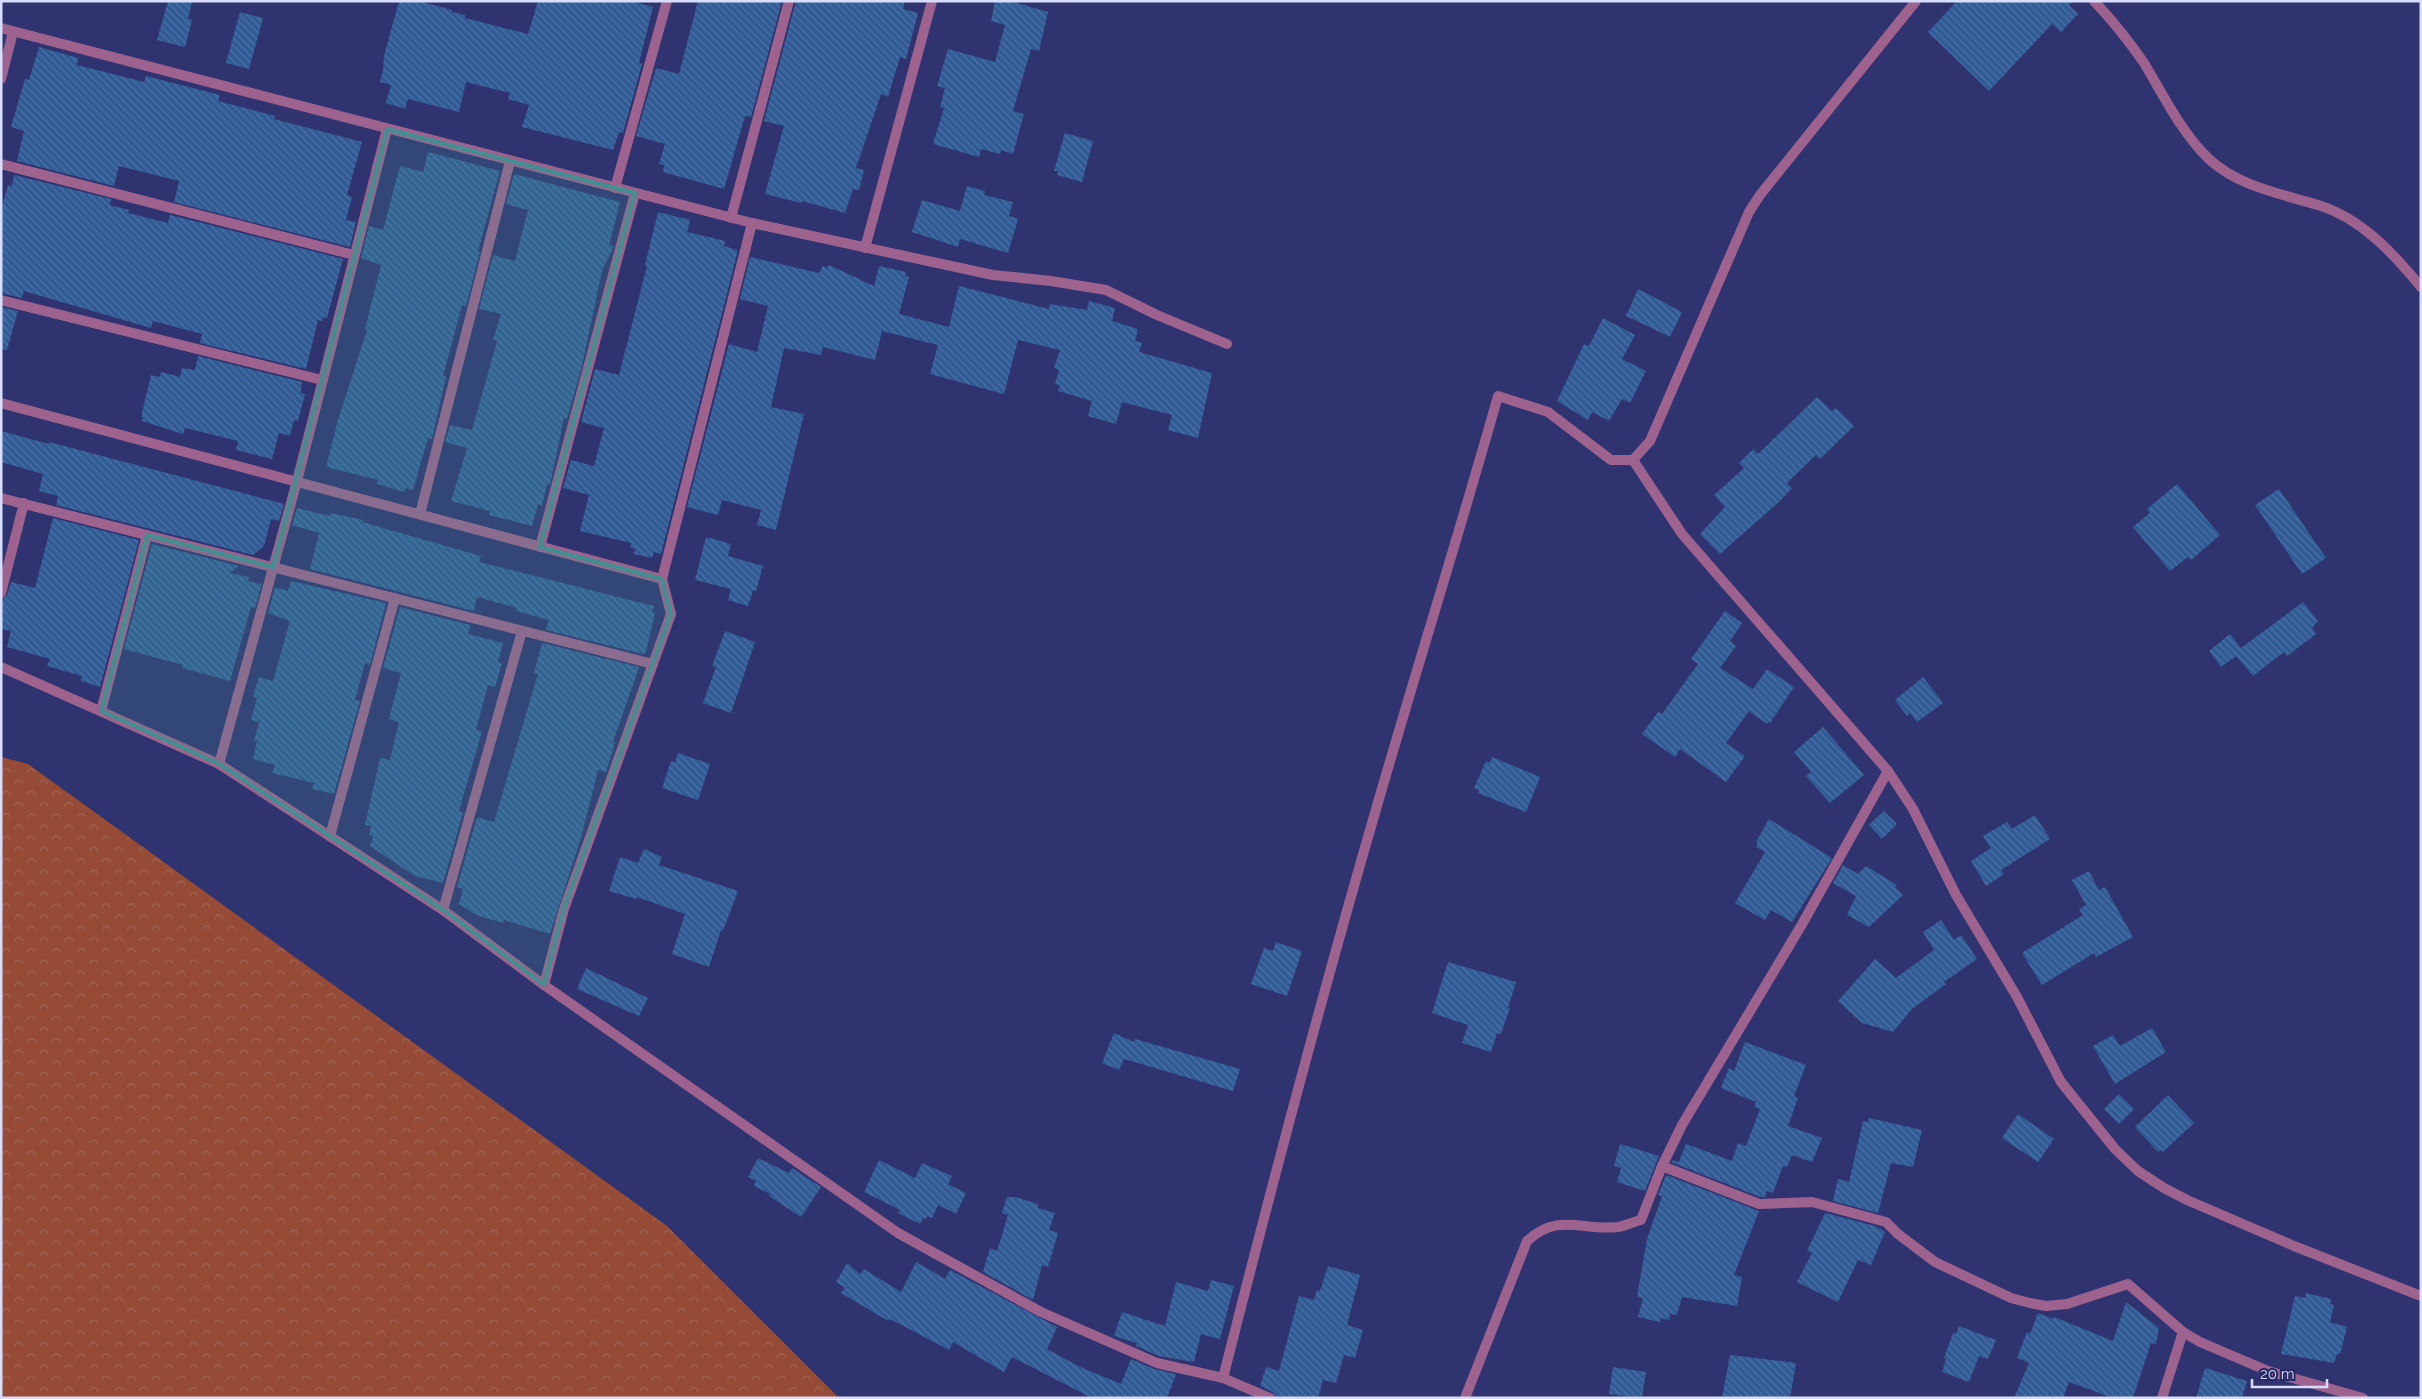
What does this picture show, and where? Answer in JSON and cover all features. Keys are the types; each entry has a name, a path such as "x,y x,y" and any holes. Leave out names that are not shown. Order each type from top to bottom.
{"street":[{"path":"615,188 667,1"},
{"path":"731,218 789,1"},
{"path":"865,248 932,1"},
{"path":"1223,1378 1325,988 1380,797 1456,548 1498,396 1548,412 1611,460 1633,460 1650,441 1749,212 1760,194 1916,1"},
{"path":"2094,1 2124,35 2184,129 2211,161 2252,185 2319,205 2362,228 2395,256 2421,287"},
{"path":"1,28 752,223 993,275 1051,281 1106,290 1157,315 1227,344"},
{"path":"1,79 13,32"},
{"path":"219,764 296,481 387,129"},
{"path":"420,514 510,161"},
{"path":"1,164 354,255"},
{"path":"540,546 635,193"},
{"path":"544,984 564,909 671,614 662,579 752,223"},
{"path":"1,300 322,380"},
{"path":"1,403 662,579"},
{"path":"1633,460 1682,534 1888,771 1913,809 1956,895 2017,997 2061,1082 2115,1149 2138,1171 2187,1200 2294,1246 2421,1296"},
{"path":"1,498 653,664"},
{"path":"1,593 24,503"},
{"path":"101,711 147,535"},
{"path":"330,836 396,598"},
{"path":"442,910 522,631"},
{"path":"1,667 219,764 442,910 898,1233 1041,1312 1157,1363 1223,1378 1270,1398"},
{"path":"1465,1398 1527,1241 1540,1229 1562,1224 1618,1226 1640,1220 1662,1166 1682,1125 1806,918 1888,771"},
{"path":"1662,1166 1759,1204 1812,1202 1886,1222 1898,1234 1935,1262 2003,1294 2030,1303 2046,1306 2067,1304 2128,1284 2183,1332 2200,1342 2268,1371 2363,1398"},
{"path":"2162,1398 2183,1332"}],"highlighted area":[{"path":"387,129 635,193 540,547 662,579 671,614 564,909 544,985 443,910 219,764 101,711 147,535 273,567"}],"green space":[{"path":"1,757 28,764 667,1226 839,1398 1,1398"}],"building":[{"path":"168,1 192,1 188,19 192,20 185,47 157,40"},
{"path":"399,1 419,1 452,10 452,12 465,15 465,18 528,34 538,1 631,1 653,7 639,63 642,64 623,133 619,132 613,150 522,127 529,105 508,99 510,93 466,82 459,112 408,99 405,109 386,103 391,85 380,82 384,56"},
{"path":"698,1 782,1 751,117 745,116 724,189 663,172 664,165 659,164 665,144 636,136 656,68 679,74"},
{"path":"796,1 905,1 903,9 918,13 906,59 900,57 888,97 881,94 856,168 864,170 859,190 853,189 845,213 802,201 801,203 765,194 784,126 764,121"},
{"path":"995,1 1010,1 1048,12 1039,51 1031,49 1013,111 1024,114 1013,154 1001,150 1000,154 981,149 979,157 933,144 944,108 940,107 945,88 937,86 948,49 995,62 1005,25 991,21"},
{"path":"1957,1 2073,1 2069,5 2078,14 2061,32 2052,24 1989,91 1928,32"},
{"path":"240,12 263,18 249,69 226,63"},
{"path":"39,47 78,58 77,65 144,82 146,76 220,95 218,101 275,116 274,119 362,142 347,195 352,197 346,220 356,222 350,247 174,202 179,181 119,166 114,186 17,161 24,131 11,127 25,79 29,80"},
{"path":"1065,133 1093,141 1082,182 1057,175 1058,171 1054,171"},
{"path":"428,152 500,171 478,251 480,252 466,306 462,305 443,376 446,377 432,439 428,438 413,490 406,488 405,492 377,484 378,480 326,467 338,420 367,330 365,329 381,265 361,258 369,226 383,230 400,166 423,172"},
{"path":"514,174 620,202 609,245 614,246 602,271 582,366 567,419 564,418 550,485 547,484 542,506 538,504 532,526 489,515 490,511 451,501 467,448 445,442 450,425 472,430 497,341 493,340 501,314 479,309 493,255 515,261 528,210 506,204"},
{"path":"14,175 111,199 110,205 129,210 128,213 168,223 170,215 343,259 327,318 323,317 322,321 318,320 306,369 200,343 202,334 153,321 151,328 24,291 22,298 1,293 1,210 8,185 12,186"},
{"path":"967,186 985,191 984,195 1013,202 1009,216 1018,219 1008,253 960,239 958,247 912,232 922,200 960,211"},
{"path":"658,212 690,220 687,232 725,241 724,246 737,250 737,254 661,554 654,552 652,558 634,554 635,549 630,547 631,543 580,531 589,495 563,488 571,460 594,466 604,428 581,422 595,369 619,375 647,266 645,265"},
{"path":"750,257 819,273 823,266 827,268 829,265 874,286 879,266 906,272 905,276 909,277 899,314 949,327 959,286 1049,309 1050,304 1087,310 1089,301 1115,308 1112,321 1138,329 1135,341 1142,343 1139,352 1212,373 1198,438 1168,430 1172,415 1122,402 1116,424 1088,416 1092,401 1058,391 1060,385 1055,384 1059,370 1054,368 1060,350 1018,340 1004,394 930,374 938,345 882,331 875,360 823,347 821,355 784,348 771,407 804,414 776,530 757,525 761,510 722,500 718,515 687,507 729,344 757,352 768,306 740,299"},
{"path":"1638,289 1682,312 1670,337 1626,316"},
{"path":"1,307 18,311 7,350 1,349"},
{"path":"1603,318 1635,335 1622,359 1646,371 1630,403 1622,399 1609,421 1592,412 1588,420 1557,401 1584,344 1589,346"},
{"path":"198,356 302,382 301,393 305,394 298,421 294,420 290,436 279,433 272,459 236,450 238,441 185,428 183,434 142,421 143,417 141,417 151,375 160,377 161,372 180,377 182,368 195,370"},
{"path":"1817,397 1832,411 1836,408 1854,426 1820,459 1816,455 1787,483 1792,488 1781,500 1720,554 1700,534 1725,507 1714,495 1744,468 1739,463 1753,449 1758,454"},
{"path":"1,431 284,504 279,521 271,519 264,546 253,555 56,505 58,496 39,491 43,474 1,462"},
{"path":"2177,484 2220,535 2191,560 2188,557 2170,571 2133,527 2150,513 2147,509"},
{"path":"2279,489 2326,558 2302,574 2255,505"},
{"path":"297,508 330,516 331,513 363,520 362,522 481,556 479,562 654,606 652,612 655,613 646,652 643,654 546,630 549,620 516,611 517,608 477,597 474,611 310,569 319,533 292,525"},
{"path":"53,518 139,540 100,687 81,681 82,676 47,666 50,659 7,647 11,631 1,629 1,600 7,595 11,582 35,588"},
{"path":"706,537 731,544 728,556 763,566 756,591 753,590 748,606 728,600 731,589 695,580"},
{"path":"152,544 239,566 230,573 249,577 248,581 262,584 255,608 251,607 230,681 182,668 183,665 124,649"},
{"path":"291,581 386,603 370,665 365,663 355,700 360,701 334,794 312,789 314,783 272,773 275,765 253,759 257,741 254,741 259,722 251,720 257,698 253,697 259,677 273,681 290,621 268,613 275,587 288,591"},
{"path":"2303,602 2318,621 2312,628 2316,634 2287,656 2284,652 2253,676 2236,656 2221,667 2209,651 2230,634 2241,648"},
{"path":"400,607 470,625 468,634 503,643 498,662 502,663 495,687 488,685 476,730 482,731 459,811 463,813 443,883 415,876 370,846 373,836 369,835 371,826 365,825 380,758 390,760 399,722 389,719 401,673 383,668"},
{"path":"1725,611 1742,623 1730,641 1736,646 1720,668 1753,689 1767,669 1794,687 1770,723 1767,724 1749,711 1726,743 1745,756 1726,782 1680,749 1675,757 1642,734 1658,712 1662,714 1698,664 1691,659"},
{"path":"725,631 755,642 731,713 703,703 716,667 712,666"},
{"path":"542,643 639,667 613,742 615,742 606,772 598,770 581,838 550,934 504,920 503,923 476,915 459,904 463,889 457,887 477,817 494,822 538,674 534,673"},
{"path":"1923,677 1943,703 1917,722 1910,713 1907,716 1895,700"},
{"path":"1823,727 1864,775 1830,803 1806,776 1811,772 1794,752"},
{"path":"678,753 710,764 698,800 662,788 671,761 675,763"},
{"path":"1492,757 1540,777 1526,812 1478,793 1479,790 1474,788 1486,761 1490,763"},
{"path":"1884,811 1897,824 1882,839 1869,825"},
{"path":"2035,815 2050,839 2001,870 2004,874 1986,886 1971,861 1991,848 1983,836 2007,822 2012,829"},
{"path":"1769,819 1832,858 1792,922 1771,910 1765,920 1735,903 1765,852 1756,847 1758,843 1756,842"},
{"path":"644,849 662,857 659,865 738,891 723,931 721,930 709,967 672,954 685,914 637,897 636,899 609,891 620,857 638,863"},
{"path":"1843,865 1858,874 1866,866 1897,885 1895,887 1903,895 1869,927 1847,915 1856,896 1833,883"},
{"path":"2089,871 2099,890 2105,887 2133,937 2096,957 2094,953 2042,985 2022,953 2083,915 2079,909 2086,905 2072,880"},
{"path":"1941,920 1954,940 1961,935 1977,959 1944,982 1946,984 1912,1009 1893,1032 1862,1023 1838,1001 1875,959 1896,978 1934,950 1923,932"},
{"path":"1276,942 1302,951 1287,996 1251,984 1264,948 1273,951"},
{"path":"1448,962 1516,982 1501,1034 1497,1033 1491,1052 1462,1043 1468,1025 1432,1013"},
{"path":"586,968 648,998 639,1016 577,989"},
{"path":"2152,1028 2166,1052 2115,1084 2093,1046 2113,1035 2120,1046"},
{"path":"1114,1033 1134,1042 1135,1039 1240,1069 1233,1091 1124,1059 1119,1070 1102,1063"},
{"path":"1745,1042 1806,1065 1794,1096 1798,1098 1788,1126 1822,1138 1812,1162 1792,1155 1787,1167 1783,1166 1773,1193 1767,1191 1765,1197 1760,1197 1671,1162 1673,1160 1679,1162 1686,1144 1732,1161 1738,1143 1746,1146 1760,1109 1754,1107 1756,1102 1721,1088 1729,1068 1734,1071"},
{"path":"2119,1094 2134,1109 2119,1124 2104,1109"},
{"path":"2168,1095 2194,1123 2163,1152 2161,1150 2158,1152 2135,1127"},
{"path":"2018,1114 2054,1139 2038,1162 2002,1138"},
{"path":"1869,1118 1922,1130 1913,1167 1891,1163 1878,1213 1833,1201 1838,1179 1849,1182 1863,1121 1868,1122"},
{"path":"1620,1144 1659,1156 1645,1191 1617,1182 1621,1168 1614,1166"},
{"path":"758,1158 789,1173 792,1168 821,1187 801,1217 769,1196 770,1194 754,1186 756,1181 748,1177"},
{"path":"879,1160 915,1178 922,1163 952,1176 948,1184 966,1193 956,1214 938,1205 932,1218 927,1216 926,1219 923,1218 920,1224 898,1213 900,1210 864,1192"},
{"path":"1666,1175 1759,1211 1734,1275 1742,1277 1737,1306 1682,1297 1677,1315 1670,1314 1669,1320 1661,1318 1660,1322 1638,1317 1643,1298 1637,1297 1647,1239 1662,1196 1658,1195"},
{"path":"1007,1197 1015,1197 1038,1204 1038,1208 1055,1213 1049,1230 1058,1233 1048,1267 1042,1265 1033,1300 983,1272 990,1248 997,1251 1008,1215 1002,1213"},
{"path":"1825,1213 1875,1226 1885,1232 1871,1265 1858,1260 1838,1302 1797,1282 1812,1253 1807,1251"},
{"path":"916,1262 945,1279 950,1270 1057,1327 1047,1349 1078,1366 1121,1384 1131,1359 1154,1369 1176,1374 1167,1398 1092,1398 1012,1357 1004,1372 953,1342 949,1350 890,1319 888,1321 841,1293 845,1288 836,1282 847,1263 860,1274 864,1269 901,1292"},
{"path":"1328,1266 1360,1275 1347,1325 1363,1330 1355,1358 1344,1355 1336,1383 1323,1380 1318,1398 1277,1398 1273,1392 1260,1386 1266,1367 1279,1371 1299,1296 1314,1300 1317,1290 1320,1291"},
{"path":"1211,1280 1234,1286 1220,1339 1201,1334 1194,1362 1159,1356 1136,1346 1137,1343 1114,1336 1122,1312 1165,1326 1176,1282 1208,1291"},
{"path":"2306,1293 2331,1299 2330,1304 2334,1305 2330,1322 2347,1327 2340,1354 2337,1354 2334,1363 2281,1354 2295,1296 2305,1298"},
{"path":"2126,1302 2159,1328 2156,1344 2151,1343 2133,1398 2113,1398 2069,1382 2063,1398 2014,1398 2029,1363 2017,1358 2027,1332 2030,1334 2038,1313 2053,1319 2054,1317 2113,1341"},
{"path":"1959,1326 1996,1340 1988,1359 1979,1356 1969,1382 1942,1372 1946,1359 1944,1358 1953,1333 1956,1334"},
{"path":"1730,1355 1796,1363 1790,1398 1722,1398"},
{"path":"1613,1367 1646,1372 1642,1398 1609,1394"},
{"path":"2205,1368 2247,1381 2242,1398 2196,1398"}]}
